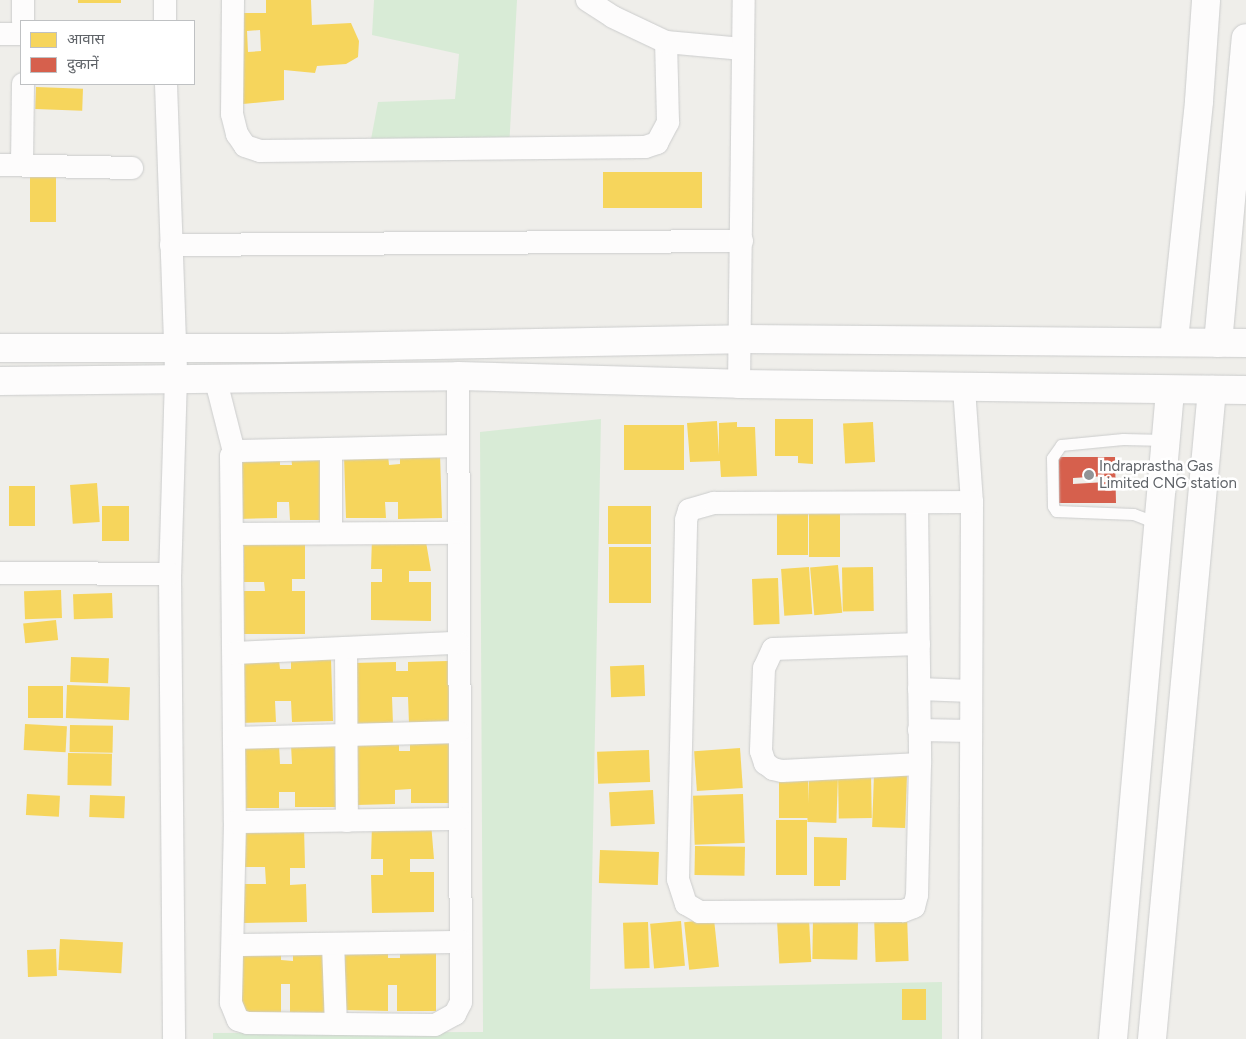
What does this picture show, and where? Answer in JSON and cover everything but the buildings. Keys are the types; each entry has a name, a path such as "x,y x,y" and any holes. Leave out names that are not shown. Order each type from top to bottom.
{"street":[{"path":"23,0 23,20"},
{"path":"165,0 165,20"},
{"path":"233,0 232,114 237,134 245,146 260,151 645,147 657,143 668,122 666,42"},
{"path":"587,0 613,17 666,42 743,49"},
{"path":"739,384 744,0"},
{"path":"1174,340 1199,102 1206,0"},
{"path":"0,34 20,34"},
{"path":"1218,343 1246,38"},
{"path":"22,166 23,85"},
{"path":"166,85 176,377 170,574 174,1039"},
{"path":"0,166 132,168"},
{"path":"171,245 742,241"},
{"path":"0,348 289,348 741,339 1174,340 1246,343"},
{"path":"215,377 234,452 229,461 233,534 235,822 234,945 231,1004 238,1020 248,1023 435,1025 447,1021 455,1014 461,1002 458,732 458,376"},
{"path":"0,381 176,377 458,376 964,388 1170,391 1246,390"},
{"path":"964,388 972,502 970,1039"},
{"path":"1152,1039 1212,390"},
{"path":"1112,1039 1170,391"},
{"path":"234,452 458,446"},
{"path":"331,450 331,533"},
{"path":"917,504 920,764 917,895 914,907 903,911 700,912 686,904 678,879 686,520 689,510 714,502 917,504 972,502"},
{"path":"233,534 458,533"},
{"path":"0,573 170,574"},
{"path":"234,652 458,643"},
{"path":"919,644 773,649 764,668 761,751 765,763 772,769 782,771 920,764"},
{"path":"346,648 347,821"},
{"path":"919,689 971,691"},
{"path":"919,730 971,731"},
{"path":"234,738 458,732"},
{"path":"235,822 459,819"},
{"path":"234,945 461,942"},
{"path":"334,944 336,1024"}],"lane":[{"path":"1157,534 1149,520 1133,514 1056,511 1053,506 1052,458 1061,445 1123,439 1166,440"}],"green space":[{"path":"374,0 517,0 509,149 369,150 378,102 455,99 459,54 372,35"},
{"path":"601,419 590,989 942,982 942,1039 213,1039 213,1033 483,1032 480,432"}],"place":[{"name":"Indraprastha Gas Limited CNG station","path":"1089,475"}]}
